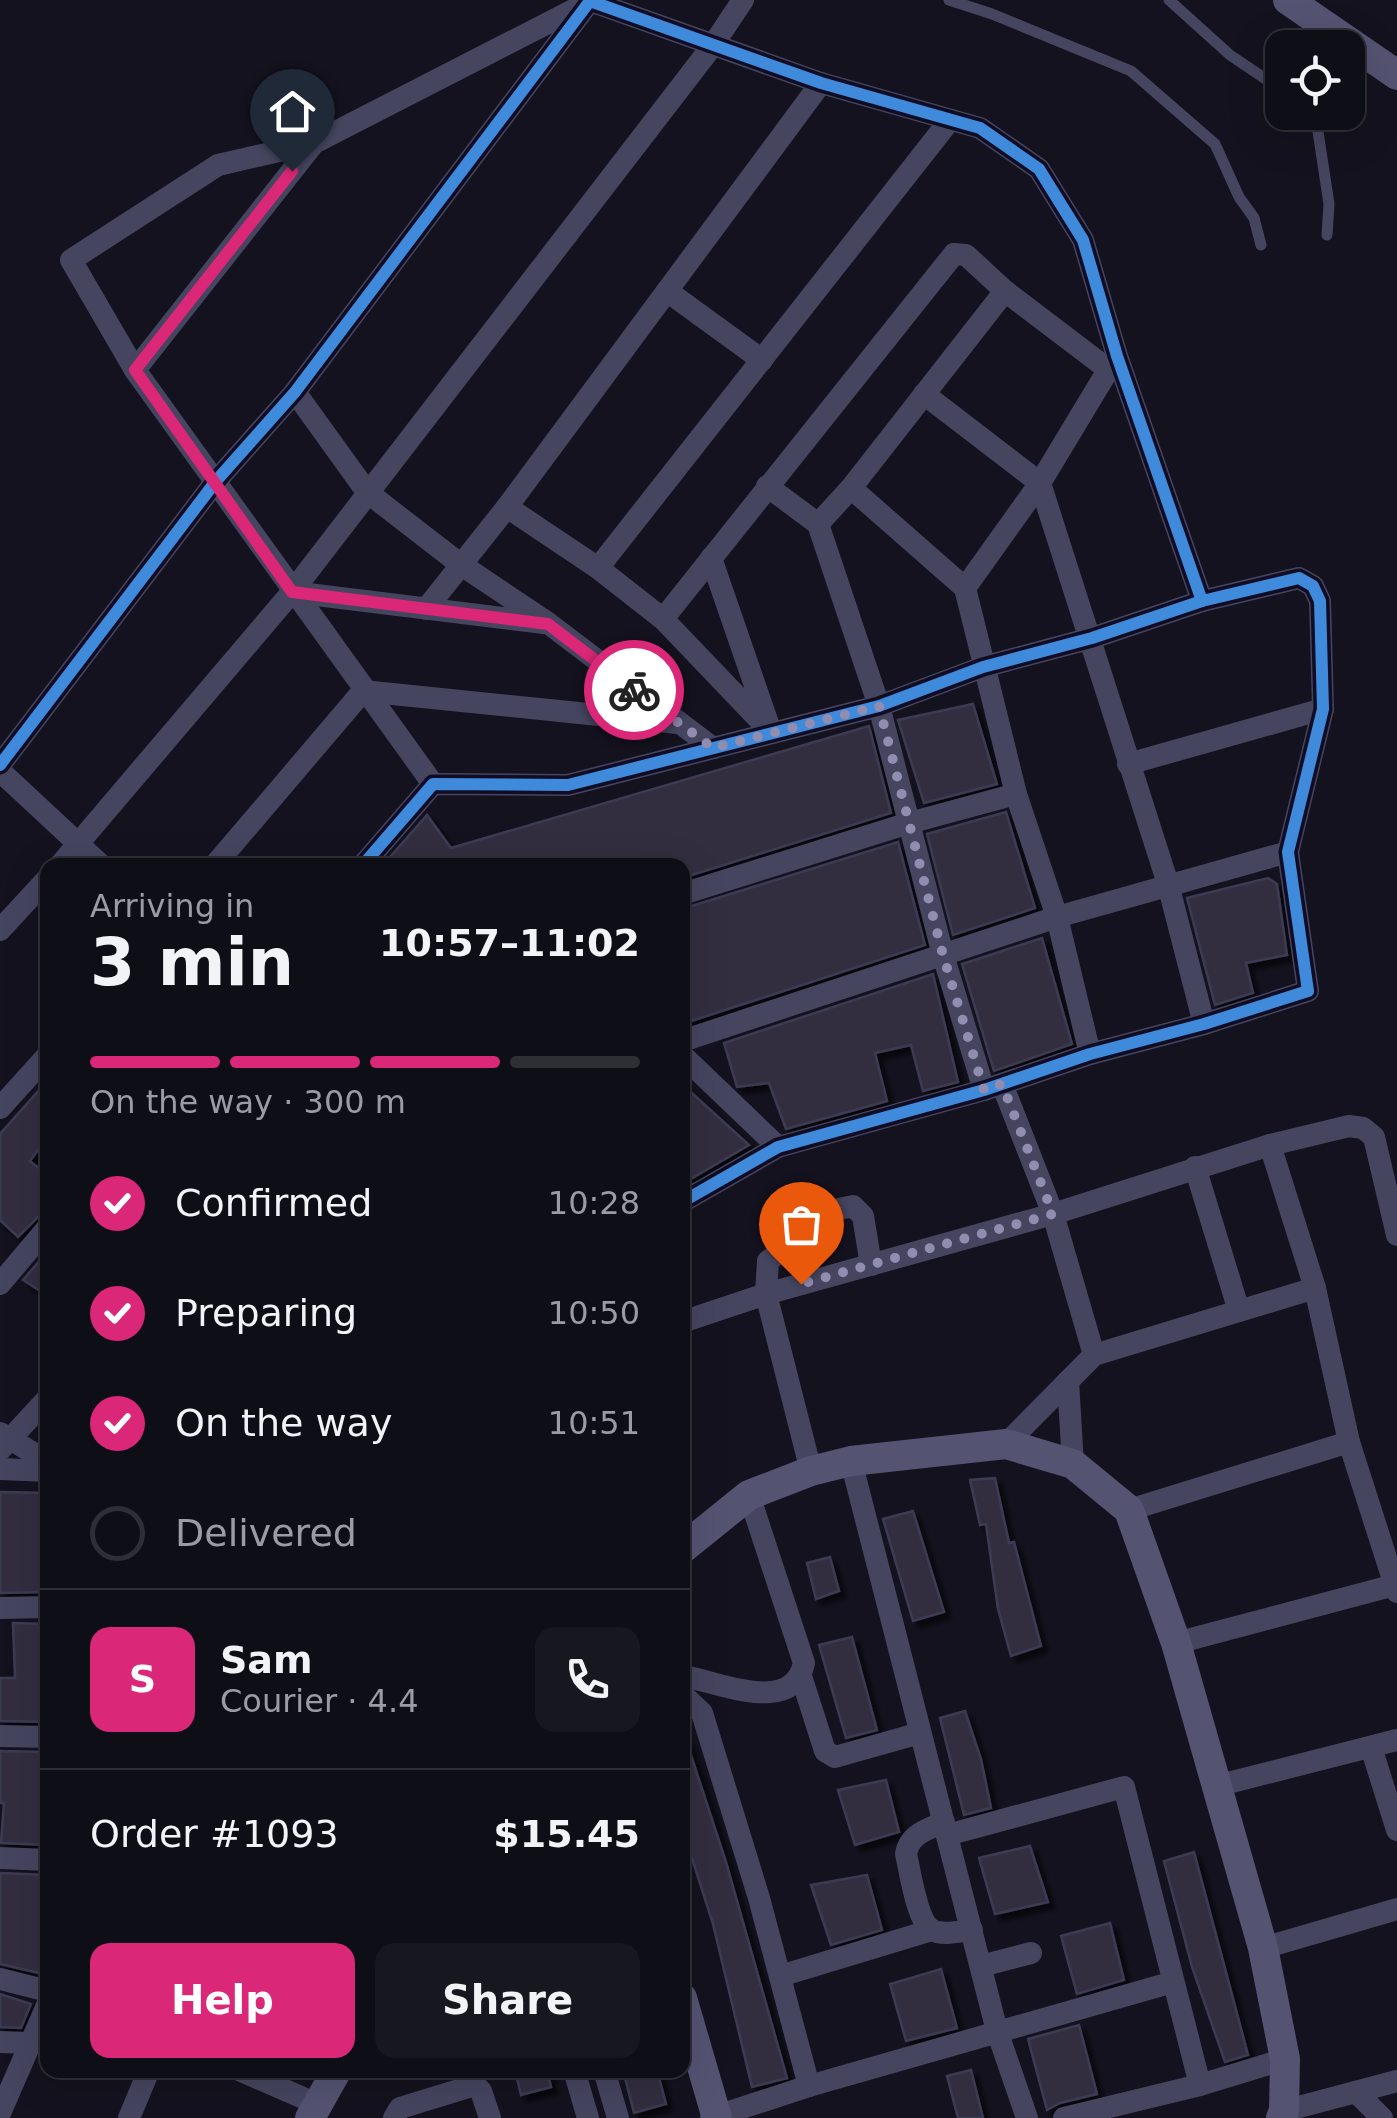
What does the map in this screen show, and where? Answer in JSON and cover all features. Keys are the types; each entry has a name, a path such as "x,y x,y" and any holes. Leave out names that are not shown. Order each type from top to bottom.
{"street":[{"path":"67,858 292,592 713,44 742,0"},
{"path":"1288,0 1397,75"},
{"path":"94,858 0,768 216,481 295,392 591,1"},
{"path":"433,784 135,370 70,260 218,165 314,143 591,1 821,83 980,128 1039,169 1083,240 1112,363 1202,601"},
{"path":"426,610 507,507 821,83"},
{"path":"598,568 950,120"},
{"path":"135,370 314,143"},
{"path":"663,619 954,254 966,255 1005,291 1112,363"},
{"path":"667,291 762,360"},
{"path":"818,524 851,488 1005,291"},
{"path":"965,588 1040,484 1112,363"},
{"path":"295,392 368,492 713,748"},
{"path":"924,394 1040,484 1168,884 1204,1024"},
{"path":"767,486 818,524 879,706 943,955 993,1087 1053,1214 1094,1354"},
{"path":"851,488 965,588 1016,794 1057,917 1090,1054"},
{"path":"507,507 598,568 663,619 771,732"},
{"path":"711,558 771,732"},
{"path":"369,858 433,784 568,784 879,706 983,667 1092,638 1202,601 1299,578 1313,586 1320,601 1323,709 1288,852 1308,991 1090,1054 993,1087 778,1147 690,1197"},
{"path":"292,592 548,624"},
{"path":"364,690 677,723"},
{"path":"220,858 364,690"},
{"path":"1128,764 1323,709"},
{"path":"690,891 908,822 1016,794"},
{"path":"690,1038 1057,917 1288,852"},
{"path":"0,930 40,887"},
{"path":"690,1063 778,1147"},
{"path":"0,1108 40,1064"},
{"path":"690,1319 766,1294 1053,1214 1270,1144 1348,1126 1364,1128 1374,1136 1397,1234"},
{"path":"1176,1643 1396,1588 1350,1442 1315,1288 1270,1144"},
{"path":"1195,1167 1239,1311"},
{"path":"811,1471 766,1294 768,1261 839,1208 853,1206 862,1216 870,1265"},
{"path":"0,1284 40,1236"},
{"path":"1006,1444 1094,1354 1315,1288"},
{"path":"1068,1381 1073,1464"},
{"path":"40,1406 3,1441 40,1458"},
{"path":"1129,1510 1350,1442"},
{"path":"690,1543 749,1495 811,1471 851,1461 1006,1444 1073,1464 1129,1510 1176,1643 1263,1948 1285,2060 1282,2114 1397,2081"},
{"path":"851,1461 997,2032 1027,2118"},
{"path":"0,1468 40,1471"},
{"path":"749,1495 804,1662 801,1676 825,1751 835,1757 920,1733"},
{"path":"0,1608 40,1607"},
{"path":"690,1678 757,1693 790,1687 801,1676"},
{"path":"690,1702 702,1713 760,1898 809,2086"},
{"path":"0,1736 40,1737"},
{"path":"1216,1786 1397,1740"},
{"path":"1371,1747 1397,1830"},
{"path":"932,1930 922,1922 906,1854 908,1843 915,1836 1124,1787 1200,2085"},
{"path":"0,1858 40,1860"},
{"path":"1263,1948 1397,1909"},
{"path":"780,1976 932,1930 972,1930"},
{"path":"981,1966 1031,1952"},
{"path":"0,1980 40,1989"},
{"path":"690,2027 715,2118 809,2086 1173,1982"},
{"path":"0,2112 40,2021"},
{"path":"0,2042 30,2042"},
{"path":"1064,2118 1285,2060"},
{"path":"129,2118 146,2078"},
{"path":"254,2078 314,2111 333,2078"},
{"path":"576,2078 588,2118"},
{"path":"606,2078 618,2118"},
{"path":"394,2118 400,2108 475,2085 490,2118"},
{"path":"1356,2092 1382,2118"}],"lane":[{"path":"948,0 1130,71 1215,144 1239,197 1254,218 1261,245"},
{"path":"1169,0 1230,55 1265,79"},
{"path":"1318,130 1330,204 1327,235"}],"building":[{"path":"973,704 997,784 924,803 898,720"},
{"path":"869,726 891,813 690,876 690,858 389,858 427,815 451,848"},
{"path":"1006,812 1035,908 953,935 927,834"},
{"path":"898,842 925,945 690,1021 690,907"},
{"path":"1268,878 1277,884 1287,955 1246,963 1253,993 1215,1005 1187,898"},
{"path":"1042,938 1072,1044 994,1071 962,964"},
{"path":"933,974 958,1082 923,1091 911,1045 875,1053 887,1101 786,1129 769,1083 737,1087 724,1043"},
{"path":"40,1089 40,1147 30,1161 40,1169 40,1215 18,1237 0,1220 0,1134"},
{"path":"690,1091 749,1145 690,1179"},
{"path":"40,1260 40,1291 23,1280"},
{"path":"995,1478 1009,1543 1014,1542 1041,1646 1011,1656 998,1609 986,1524 980,1525 970,1480"},
{"path":"0,1492 40,1493 40,1592 0,1593"},
{"path":"913,1511 944,1612 913,1621 883,1519"},
{"path":"830,1557 839,1591 816,1599 807,1563"},
{"path":"13,1623 40,1624 40,1722 0,1721 0,1678 15,1678"},
{"path":"852,1637 877,1730 846,1738 819,1645"},
{"path":"965,1711 981,1759 991,1808 964,1815 940,1718"},
{"path":"0,1751 40,1752 40,1845 1,1843 4,1803 0,1803"},
{"path":"690,1752 726,1862 787,2078 752,2087 713,1924 690,1852"},
{"path":"886,1780 899,1832 855,1845 838,1790"},
{"path":"1030,1846 1048,1902 995,1914 979,1858"},
{"path":"1194,1852 1248,2055 1225,2062 1192,1967 1164,1861"},
{"path":"0,1873 40,1875 40,1973 0,1964"},
{"path":"867,1875 882,1930 831,1945 811,1885"},
{"path":"1110,1923 1124,1980 1077,1994 1061,1936"},
{"path":"941,1969 957,2028 906,2041 890,1984"},
{"path":"0,1994 31,2004 21,2028 0,2027"},
{"path":"1079,2025 1097,2094 1047,2110 1028,2039"},
{"path":"971,2070 983,2118 958,2118 947,2076"},
{"path":"517,2078 549,2078 551,2087 521,2095"},
{"path":"625,2078 659,2078 666,2104 634,2113"}],"cycle path":[{"path":"0,765 216,481 295,392 590,1 821,83 980,128 1039,169 1083,240 1117,356 1202,601"},
{"path":"369,858 433,784 568,785 879,706 983,667 1092,638 1202,601 1299,578 1313,586 1320,601 1323,709 1288,852 1308,991 1090,1054 984,1090 778,1147 690,1197"}],"way so far":[{"path":"634,690 713,748 879,706 943,955 984,1090 1002,1084 1053,1214 801,1284"}],"route":[{"path":"292,171 135,370 292,592 548,624 634,690"}]}
